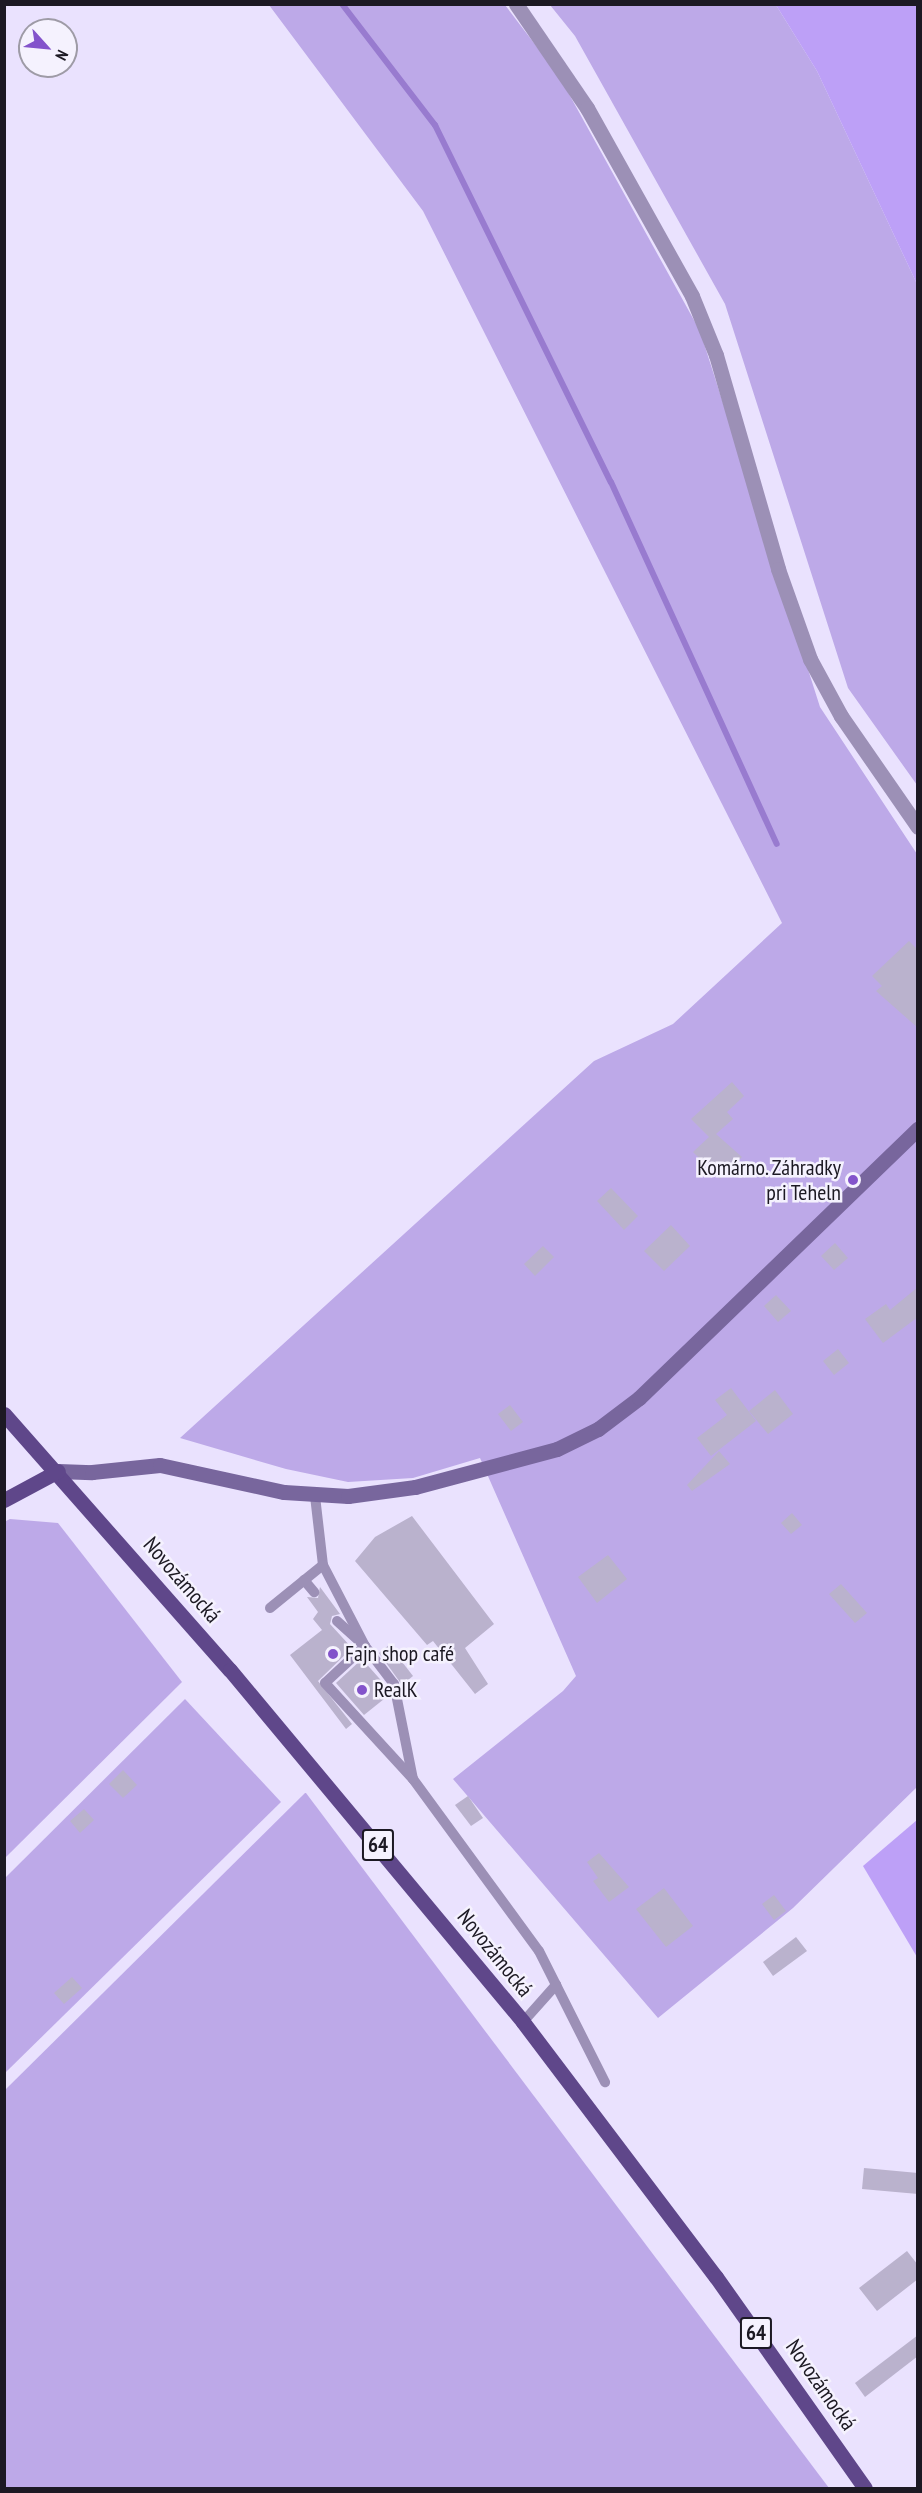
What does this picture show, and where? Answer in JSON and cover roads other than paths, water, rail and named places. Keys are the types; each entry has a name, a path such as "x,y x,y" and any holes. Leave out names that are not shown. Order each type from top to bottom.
{"main road":[{"name":"Novozámocká","path":"4,1414 58,1471 358,1821 523,2022 716,2277 865,2488"},
{"path":"4,1500 58,1471"}],"street":[{"path":"516,4 587,108 692,296 716,355 778,569 810,658 841,717 918,827"},
{"path":"58,1471 92,1472 160,1465 315,1496 348,1496 415,1487 557,1449 598,1429 639,1398 918,1129"}],"lane":[{"path":"315,1496 323,1565 365,1646 394,1684 413,1779"},
{"path":"270,1608 323,1565"},
{"path":"304,1580 314,1592"},
{"path":"337,1621 365,1646"},
{"path":"365,1646 325,1683 413,1779 533,1943 605,2082"},
{"path":"523,2022 556,1985"}],"waterway":[{"path":"342,4 435,125 611,482 777,844"}],"place":[{"name":"Komárno. Záhradky pri Teheln","path":"853,1180"},
{"name":"Fajn shop café","path":"333,1654"},
{"name":"RealK","path":"362,1690"}]}
